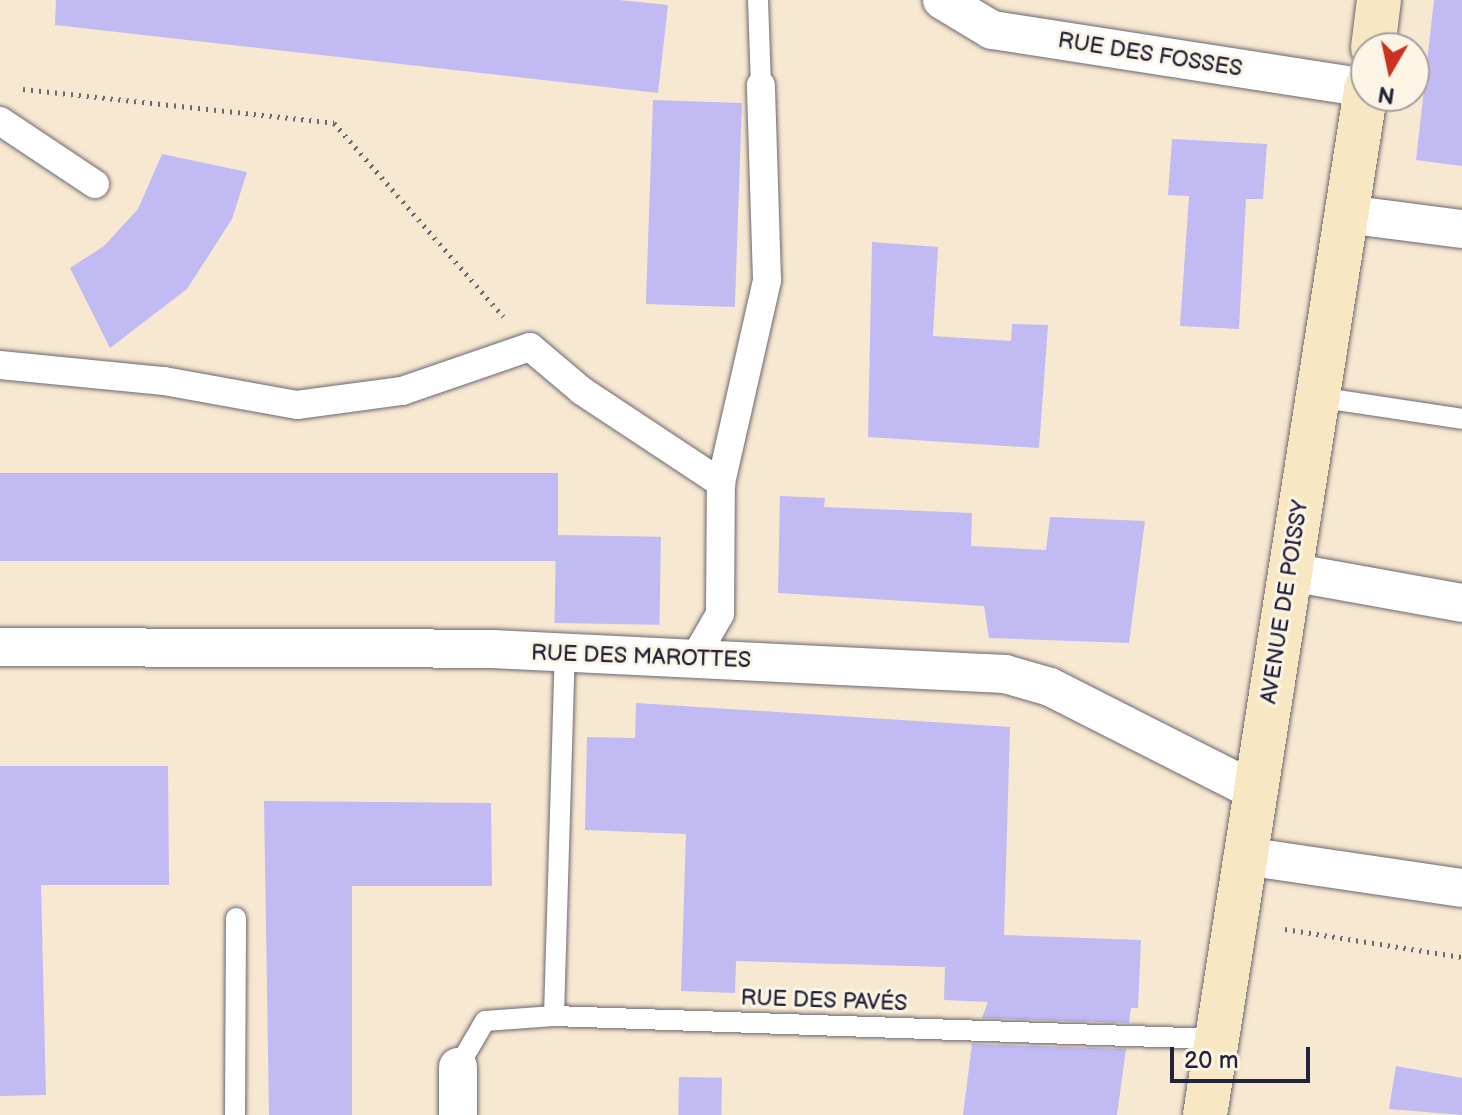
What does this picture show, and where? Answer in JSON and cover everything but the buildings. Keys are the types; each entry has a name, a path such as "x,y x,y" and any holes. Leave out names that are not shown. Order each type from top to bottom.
{"main road":[{"path":"1375,32 1379,0"},
{"name":"AVENUE DE POISSY","path":"1205,1115 1362,112"}],"street":[{"name":"RUE DES FOSSES","path":"942,0 992,30 1350,86"},
{"path":"694,659 720,614 721,483 767,280 761,85"},
{"path":"0,121 95,184"},
{"path":"1346,214 1462,229"},
{"path":"0,365 164,381 297,405 402,391 530,347 582,391 721,483"},
{"path":"1290,572 1462,603"},
{"name":"RUE DES MAROTTES","path":"0,647 565,655 1005,674 1050,687 1255,791"},
{"path":"1245,856 1462,888"},
{"path":"458,1067 458,1115"}],"lane":[{"path":"758,0 761,85"},
{"path":"1317,397 1462,419"},
{"path":"554,1016 565,655"},
{"path":"225,1115 235,1115 236,918"},
{"name":"RUE DES PAVÉS","path":"458,1067 485,1021 554,1016 1216,1039"}],"path":[{"path":"15,88 334,123 530,347"},
{"path":"1285,929 1462,957"}]}
